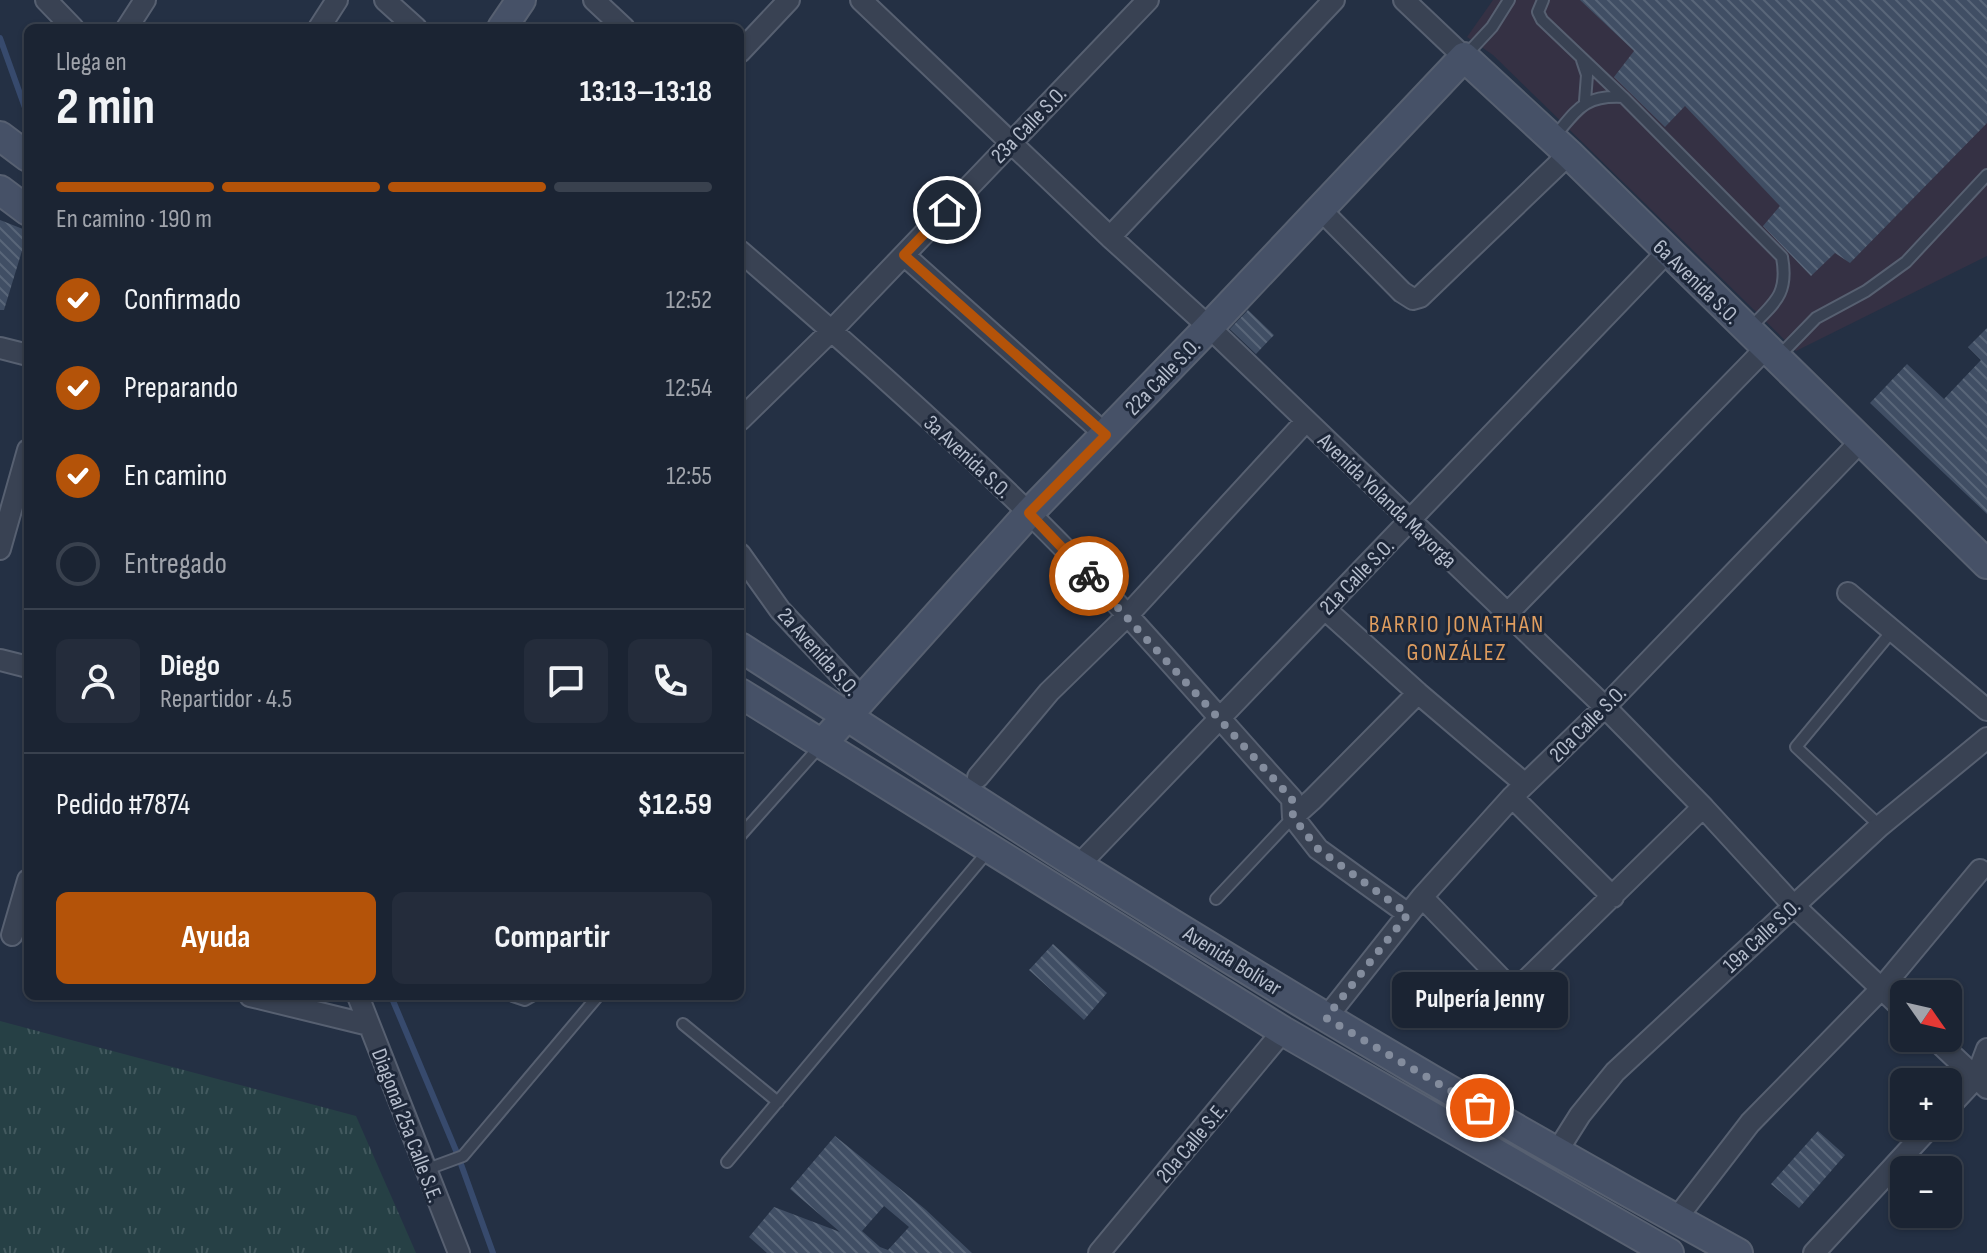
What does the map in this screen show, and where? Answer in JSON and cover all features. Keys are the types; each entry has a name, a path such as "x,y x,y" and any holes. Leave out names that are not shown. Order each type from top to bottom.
{"main road":[{"path":"505,24 521,0"},
{"name":"6a Avenida S.O.","path":"1464,57 1561,146 1987,564"},
{"name":"22a Calle S.O.","path":"856,708 1029,513 1464,57"},
{"path":"0,136 24,154"},
{"path":"0,190 24,208"},
{"name":"Avenida Bolívar","path":"744,649 856,708 1078,866 1326,1018 1556,1153 1738,1253"},
{"name":"Avenida Bolívar","path":"744,695 1283,1031 1669,1253"},
{"name":"2a Avenida S.O.","path":"822,744 856,708"}],"street":[{"path":"46,0 69,24"},
{"path":"130,24 145,0"},
{"path":"322,24 337,0"},
{"path":"385,0 412,24"},
{"path":"594,0 620,24"},
{"path":"744,48 789,0"},
{"name":"Avenida Yolanda Mayorga","path":"861,0 1209,327 1605,707 1793,905 1890,997"},
{"name":"23a Calle S.O.","path":"744,416 832,330 1148,0"},
{"path":"1110,237 1334,0"},
{"name":"6a Avenida S.O.","path":"1404,0 1464,57"},
{"path":"1320,209 1402,292 1413,299 1420,297 1561,146"},
{"name":"21a Calle S.O.","path":"1078,866 1667,252"},
{"name":"3a Avenida S.O.","path":"744,254 832,330 1029,513 1127,616 1292,799 1293,817 1318,849 1408,914"},
{"path":"904,255 1106,435"},
{"path":"1506,615 1763,346"},
{"path":"0,348 24,354"},
{"path":"978,777 1049,692 1127,616 1306,421"},
{"name":"20a Calle S.O.","path":"1326,1018 1422,897 1518,790 1605,707 1861,441"},
{"path":"0,549 21,501 24,479"},
{"name":"2a Avenida S.O.","path":"744,560 856,708"},
{"path":"1848,593 1987,710"},
{"path":"1325,609 1518,790 1613,897"},
{"path":"0,660 24,666"},
{"path":"1293,817 1418,693"},
{"name":"19a Calle S.O.","path":"1556,1153 1580,1115 1615,1072 1880,826 1987,738"},
{"path":"1422,897 1514,992 1703,807"},
{"path":"1676,1219 1750,1123 1881,989 1980,870"},
{"path":"13,935 24,895"},
{"path":"266,1000 369,1025"},
{"name":"Diagonal 25a Calle S.E.","path":"360,1000 459,1253"},
{"name":"20a Calle S.E.","path":"1099,1253 1283,1031"},
{"path":"1962,1098 1982,1083 1987,1049"},
{"path":"1949,1052 1982,1083"},
{"path":"1814,1253 1918,1140"}],"lane":[{"path":"1464,57 1492,27 1509,0"},
{"path":"1543,0 1538,12 1542,20 1782,257 1786,277 1763,346"},
{"path":"1561,146 1585,101 1587,75 1582,58"},
{"path":"1585,101 1597,96 1623,97"},
{"path":"1763,346 1866,291 1906,262 1987,175"},
{"path":"1880,826 1796,747 1893,630"},
{"path":"744,832 822,744"},
{"path":"1216,899 1293,817"},
{"path":"727,1162 991,848"},
{"path":"425,1170 463,1156 595,1000"},
{"path":"683,1024 778,1102"}],"shaded area":[{"path":"1493,0 1987,0 1987,256 1796,351 1493,55 1467,37"}],"green space":[{"path":"0,1021 356,1116 416,1253 0,1253"}],"building":[{"path":"1580,0 1987,0 1987,123 1850,263 1835,253 1811,276 1763,226 1780,206 1685,106 1665,127 1614,77 1634,51"},
{"path":"0,220 24,229 24,244 4,310 0,310"},
{"path":"1248,310 1274,335 1256,354 1230,329"},
{"path":"1987,328 1987,514 1870,403 1907,364 1944,399 1981,360 1968,347"},
{"path":"1053,944 1107,993 1084,1020 1029,970"},
{"path":"1818,1131 1845,1155 1799,1208 1771,1184"},
{"path":"835,1136 925,1209 972,1253 767,1253 749,1237 774,1207 840,1232 790,1189","holes":["884,1206 909,1227 888,1250 862,1231"]}],"waterway":[{"path":"0,38 24,105"},
{"path":"393,1000 457,1153 493,1253"}],"way so far":[{"path":"1089,576 1292,799 1293,817 1318,849 1408,914 1326,1018 1480,1108"}],"place":[{"name":"Pulpería Jenny","path":"1480,1108"}],"district":[{"name":"BARRIO JONATHAN GONZÁLEZ","path":"1457,638"}],"route":[{"path":"947,210 904,255 1106,435 1029,513 1089,576"}]}
